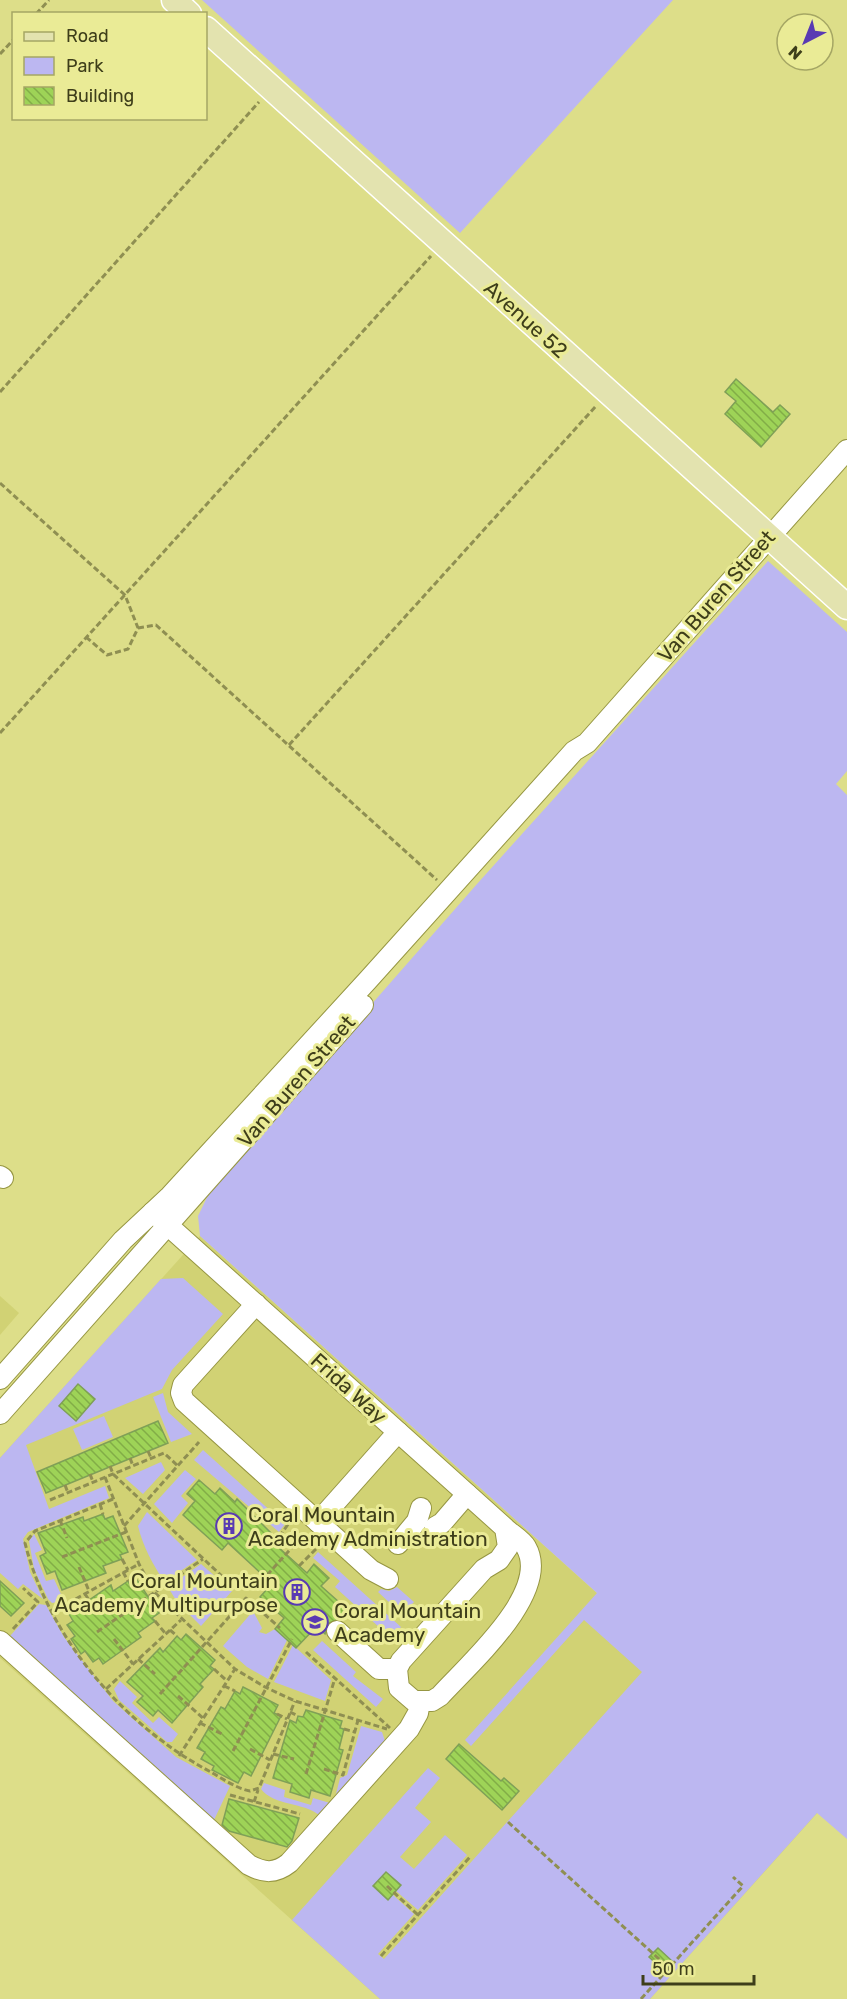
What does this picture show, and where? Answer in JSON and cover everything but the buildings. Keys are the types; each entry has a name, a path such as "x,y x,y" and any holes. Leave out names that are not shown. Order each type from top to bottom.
{"main road":[{"path":"174,0 187,12"},
{"name":"Avenue 52","path":"207,30 847,607"}],"street":[{"name":"Van Buren Street","path":"0,1378 123,1240 153,1212 450,890 574,751 587,743 847,450"},
{"name":"Van Buren Street","path":"0,1414 92,1312 173,1230 568,773 581,757 587,743"},
{"name":"Frida Way","path":"153,1212 526,1547 531,1573 517,1610 440,1696 432,1701 420,1702"},
{"path":"256,1304 190,1377 181,1393 192,1408 371,1570 388,1580"},
{"path":"318,1522 398,1432"},
{"path":"435,1527 442,1523 467,1494"},
{"path":"398,1544 417,1521 421,1508"},
{"path":"1,1641 249,1865 269,1872 279,1870 289,1863 409,1729 418,1713 420,1702 406,1695 399,1688 397,1669 401,1661 484,1569 499,1560 508,1547 505,1528"},
{"path":"337,1631 379,1669 397,1669"}],"path":[{"path":"38,12 49,0"},
{"path":"0,54 12,41"},
{"path":"0,392 271,89"},
{"path":"0,733 442,243"},
{"path":"289,745 608,393"},
{"path":"0,483 124,595 138,628 128,649 107,654 86,637"},
{"path":"138,628 156,625 450,890"},
{"path":"124,1526 199,1442"},
{"path":"148,1451 151,1458"},
{"path":"50,1500 164,1453 178,1466"},
{"path":"130,1458 133,1466"},
{"path":"110,1466 113,1474 226,1580"},
{"path":"90,1474 93,1482"},
{"path":"105,1478 139,1564 154,1592 235,1669 265,1688 295,1701 394,1731 306,1652"},
{"path":"65,1485 68,1493"},
{"path":"113,1499 30,1533 25,1543 33,1572 46,1601 78,1653 106,1689 179,1756 244,1790 255,1791 258,1788"},
{"path":"100,1504 104,1514"},
{"path":"60,1520 67,1538"},
{"path":"274,1544 289,1523"},
{"path":"62,1557 126,1532"},
{"path":"261,1582 303,1535"},
{"path":"299,1566 317,1548"},
{"path":"122,1559 128,1570"},
{"path":"97,1632 203,1559"},
{"path":"52,1612 139,1564"},
{"path":"79,1567 89,1591"},
{"path":"123,1572 128,1581"},
{"path":"23,1588 38,1602"},
{"path":"85,1594 97,1612"},
{"path":"160,1694 246,1598 280,1628"},
{"path":"1,1641 38,1602 46,1601"},
{"path":"106,1689 181,1620"},
{"path":"155,1621 165,1634"},
{"path":"170,1630 177,1636"},
{"path":"114,1639 133,1664"},
{"path":"233,1751 292,1639"},
{"path":"138,1659 155,1674"},
{"path":"214,1669 227,1681"},
{"path":"179,1756 235,1669"},
{"path":"306,1774 335,1678"},
{"path":"224,1686 235,1691"},
{"path":"178,1696 203,1718"},
{"path":"254,1802 295,1701"},
{"path":"290,1712 298,1716"},
{"path":"277,1714 287,1719"},
{"path":"324,1769 343,1775 358,1720"},
{"path":"200,1723 222,1734"},
{"path":"344,1729 355,1732"},
{"path":"250,1749 270,1760"},
{"path":"273,1754 294,1759"},
{"path":"230,1795 300,1814"},
{"path":"508,1822 669,1968"},
{"path":"381,1956 470,1857"},
{"path":"641,1999 743,1886 733,1877"},
{"path":"387,1886 418,1915"}],"shaded area":[{"name":"Coral Mountain Academy","path":"200,1236 828,1801 650,1999 380,1999 0,1658 0,1458"},
{"path":"0,1296 19,1313 0,1335"}],"green space":[{"path":"202,0 673,0 460,233"},
{"path":"768,561 847,632 847,771 836,784 847,795 847,1839 817,1813 650,1999 380,1999 292,1920 428,1768 440,1778 415,1808 431,1822 400,1857 414,1869 445,1835 467,1855 418,1910 396,1891 373,1886 387,1899 392,1894 414,1914 378,1954 384,1959 642,1672 584,1620 471,1746 465,1740 597,1593 200,1236 198,1216 213,1185 477,884"},
{"path":"183,1278 223,1314 172,1370 162,1389 26,1445 49,1509 105,1486 109,1498 28,1532 23,1539 30,1572 43,1599 23,1584 18,1589 0,1573 0,1458 161,1279"},
{"path":"163,1393 168,1412 192,1434 171,1442 153,1397"},
{"path":"104,1416 113,1437 82,1450 73,1429"},
{"path":"203,1450 285,1524 279,1532 194,1460"},
{"path":"161,1462 165,1470 143,1494 125,1478"},
{"path":"185,1470 196,1479 181,1496 188,1503 172,1523 154,1504"},
{"path":"147,1512 197,1560 164,1582 152,1562 138,1526"},
{"path":"34,1534 42,1550 35,1553 46,1581 54,1579 64,1601 52,1603 48,1599 34,1569 29,1541"},
{"path":"318,1552 401,1627 391,1638 335,1587 340,1581 313,1558"},
{"path":"201,1564 232,1591 201,1626 177,1602 168,1587"},
{"path":"397,1587 414,1602 402,1614 378,1592 381,1589 389,1591"},
{"path":"39,1604 46,1605 64,1637 113,1701 176,1757 230,1786 214,1820 10,1636"},
{"path":"253,1611 262,1628 259,1632 266,1634 275,1629 287,1640 268,1679 247,1667 223,1646"},
{"path":"322,1641 356,1672 353,1676 383,1699 376,1707 313,1650"},
{"path":"293,1645 331,1680 325,1701 274,1682"},
{"path":"120,1681 137,1697 132,1703 153,1723 159,1717 178,1734 172,1742 167,1742 119,1700 114,1689"},
{"path":"361,1726 382,1732 385,1741 335,1798 340,1778 347,1775"},
{"path":"264,1783 285,1790 284,1797 311,1805 313,1798 330,1803 319,1815 273,1798 261,1789"}],"place":[{"name":"Coral Mountain Academy Administration","path":"229,1526"},
{"name":"Coral Mountain Academy Multipurpose","path":"297,1592"},
{"name":"Coral Mountain Academy","path":"315,1622"}]}
